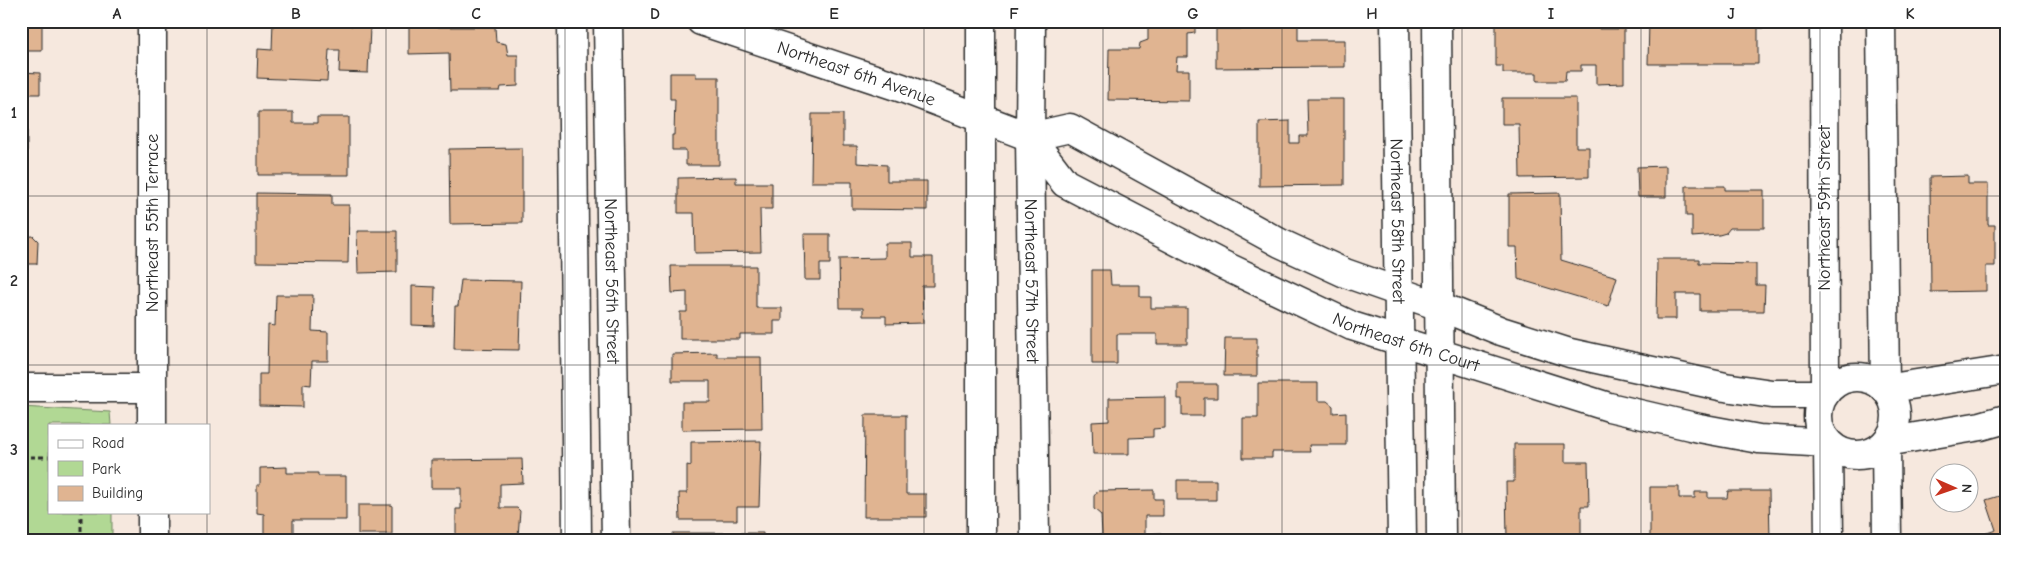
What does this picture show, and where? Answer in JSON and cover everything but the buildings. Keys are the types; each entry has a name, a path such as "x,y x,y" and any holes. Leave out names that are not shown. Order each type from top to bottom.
{"street":[{"name":"Northeast 55th Terrace","path":"152,21 152,424"},
{"path":"572,21 577,540"},
{"name":"Northeast 56th Street","path":"608,21 616,540"},
{"name":"Northeast 6th Avenue","path":"701,21 983,117"},
{"path":"981,540 982,21"},
{"name":"Northeast 57th Street","path":"1031,21 1030,137 1035,540"},
{"name":"Northeast 58th Street","path":"1395,21 1402,540"},
{"path":"1437,21 1441,540"},
{"name":"Northeast 59th Street","path":"1824,21 1825,394"},
{"path":"1881,21 1885,389 1895,409 1892,432 1886,442 1876,450 1864,454 1851,455 1839,451 1828,443 1821,432 1818,419 1819,406 1825,394 1842,380 1854,377 1865,378 1885,389 2006,370"},
{"name":"Northeast 6th Court","path":"983,117 1030,137 1065,183 1223,265 1352,326 1609,407 1699,428 1767,440 1828,443"},
{"path":"1030,137 1070,128 1280,243 1345,274 1570,354 1638,370 1772,394 1825,394"},
{"path":"21,388 151,388"},
{"path":"1886,442 1981,426 2006,419"},
{"path":"1886,442 1887,540"},
{"path":"1828,443 1829,540"},
{"path":"152,514 152,540"}],"path":[{"path":"21,457 48,457"},
{"path":"81,514 81,540"}],"green space":[{"path":"21,407 110,412 111,424 48,424 48,514 112,514 112,540 21,540"}]}
